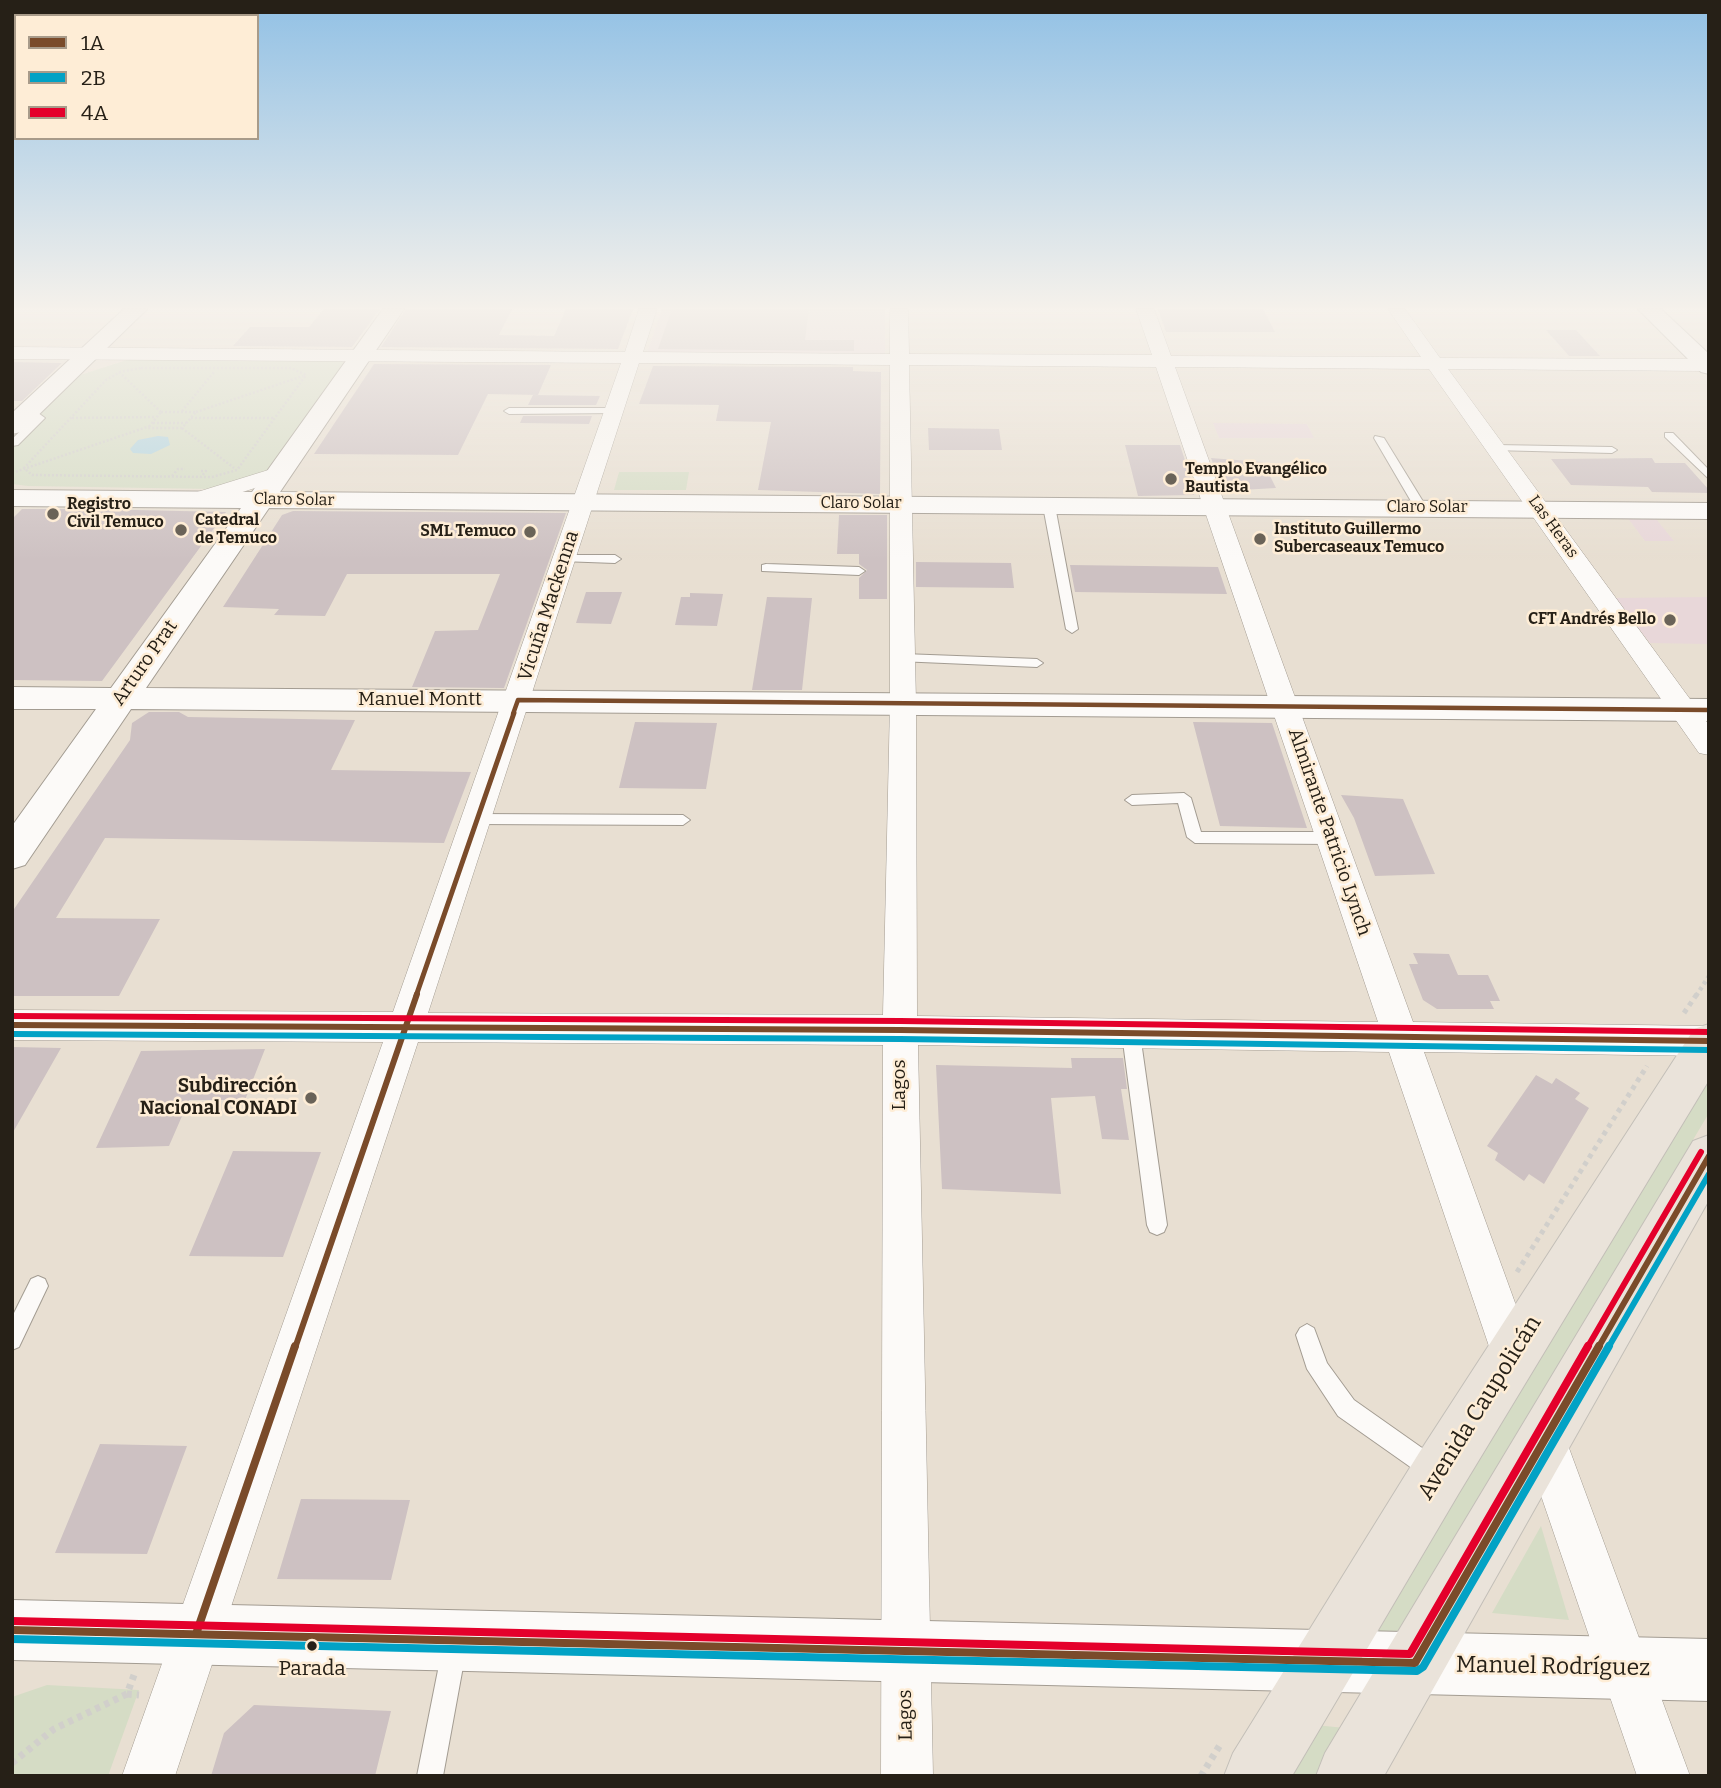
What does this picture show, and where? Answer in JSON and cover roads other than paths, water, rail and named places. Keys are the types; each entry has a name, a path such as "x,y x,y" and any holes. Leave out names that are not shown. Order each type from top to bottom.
{"main road":[{"name":"Avenida Caupolicán","path":"1256,1776 1513,1354 1709,1042"},
{"path":"1348,1776 1709,1156"}],"street":[{"path":"13,435 30,410 49,392"},
{"name":"Arturo Prat","path":"12,855 120,698 249,483 278,472 324,392"},
{"name":"Vicuña Mackenna","path":"148,1776 518,700 620,392"},
{"name":"Lagos","path":"900,392 901,504 898,571 903,658 900,1030 906,1776"},
{"name":"Almirante Patricio Lynch","path":"1174,392 1513,1354"},
{"name":"Las Heras","path":"1456,392 1540,509 1696,710 1709,746"},
{"name":"Claro Solar","path":"12,498 249,483 584,502 1709,511"},
{"name":"Manuel Montt","path":"12,698 1696,710"},
{"path":"12,1024 900,1030 1709,1042"},
{"path":"1544,1440 1664,1776"},
{"name":"Manuel Rodríguez","path":"12,1630 1709,1670"}],"lane":[{"path":"509,411 614,411"},
{"path":"1669,435 1709,476"},
{"path":"1379,438 1421,508"},
{"path":"1496,448 1612,450"},
{"path":"1049,506 1072,629"},
{"path":"565,559 615,559"},
{"path":"766,568 859,570"},
{"path":"903,658 1037,663"},
{"path":"1132,800 1184,798 1195,837 1331,838"},
{"path":"476,819 683,820"},
{"path":"1131,1034 1157,1225"},
{"path":"12,1340 38,1286"},
{"path":"1307,1335 1318,1369 1346,1408 1439,1474"},
{"path":"430,1776 456,1640"}],"water":[{"path":"168,437 170,445 151,454 133,453 130,449 138,440"}],"place":[{"name":"Templo Evangélico Bautista","path":"1171,479"},
{"name":"Registro Civil Temuco","path":"53,514"},
{"name":"Catedral de Temuco","path":"181,530"},
{"name":"SML Temuco","path":"530,532"},
{"name":"Instituto Guillermo Subercaseaux Temuco","path":"1260,539"},
{"name":"CFT Andrés Bello","path":"1670,620"},
{"name":"Subdirección Nacional CONADI","path":"311,1098"},
{"name":"Parada","path":"312,1646"}]}
